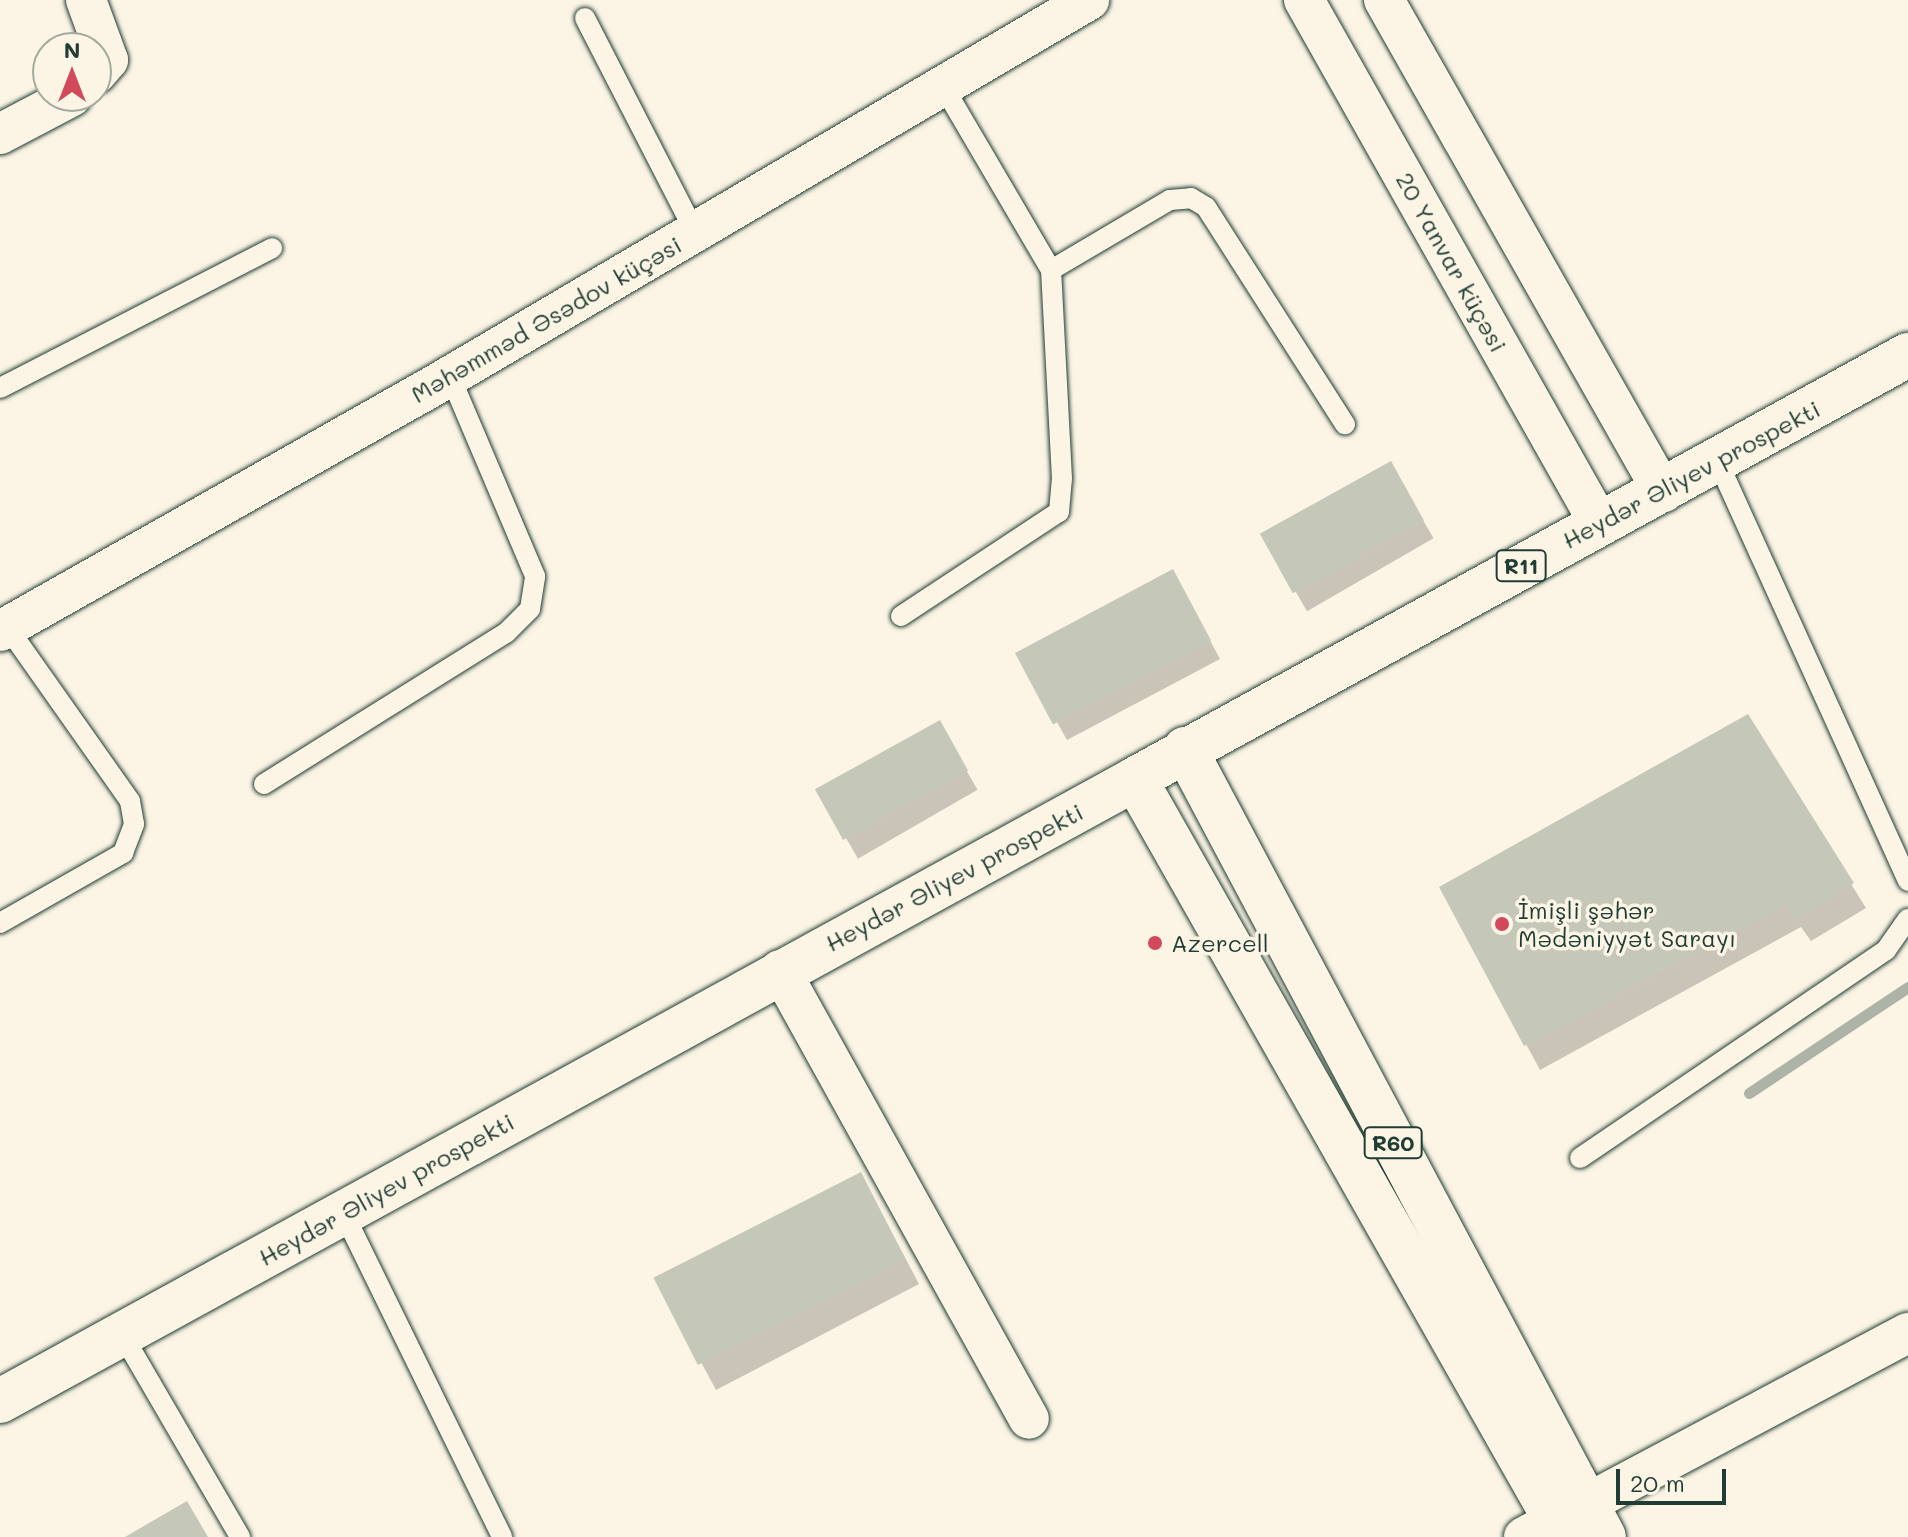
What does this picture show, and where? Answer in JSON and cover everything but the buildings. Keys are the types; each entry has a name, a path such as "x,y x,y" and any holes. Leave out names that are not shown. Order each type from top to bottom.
{"main road":[{"name":"Heydər Əliyev prospekti","path":"0,1401 780,970 1135,779 1599,523 1663,492 1908,355"},
{"name":"R60","path":"1185,749 1567,1527"},
{"name":"R60","path":"1135,779 1567,1527"}],"street":[{"path":"86,0 98,32"},
{"name":"Məhəmməd Əsədov küçəsi","path":"2,624 450,376 1089,0"},
{"name":"20 Yanvar küçəsi","path":"1304,0 1599,523"},
{"path":"1384,0 1663,492"},
{"path":"0,134 42,112"},
{"path":"780,970 1029,1419"},
{"path":"1567,1527 1908,1333"}],"lane":[{"path":"585,18 695,232"},
{"path":"901,616 1059,512 1062,479 1051,270 943,86"},
{"path":"1051,270 1170,200 1191,198 1206,207 1345,424"},
{"path":"0,388 272,248"},
{"path":"264,784 506,633 530,609 535,576 450,376"},
{"path":"1718,462 1908,881"},
{"path":"0,923 123,853 134,824 130,801 2,624"},
{"path":"1580,1158 1886,950 1908,919"},
{"path":"343,1212 502,1537"},
{"path":"122,1334 240,1537"}],"waterway":[{"path":"1749,1093 1908,987"}],"place":[{"name":"İmişli şəhər Mədəniyyət Sarayı","path":"1502,924"},
{"name":"Azercell","path":"1155,943"}]}
